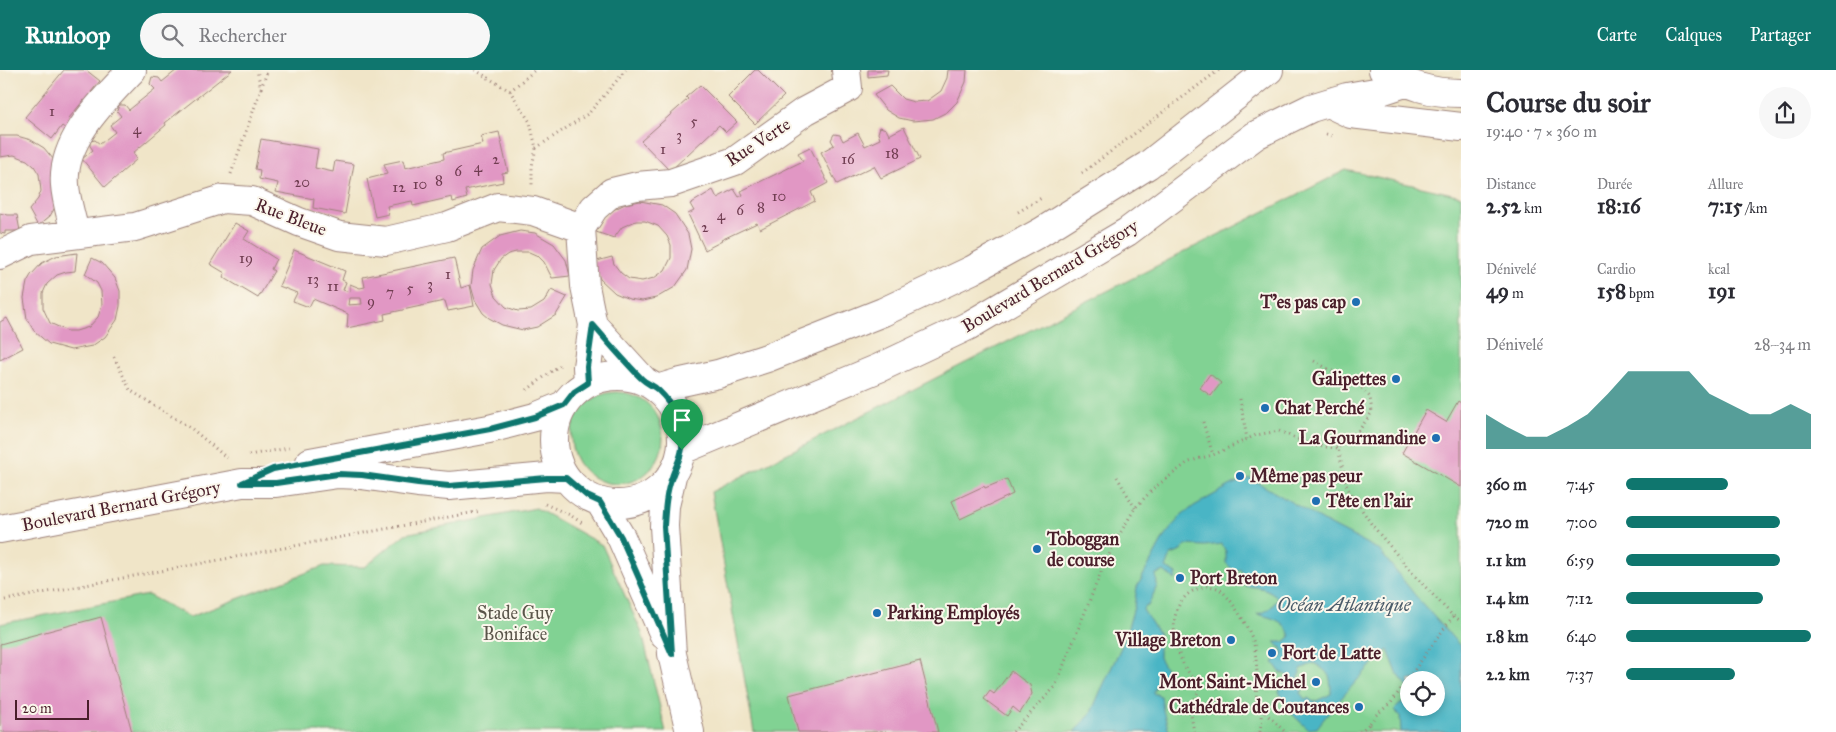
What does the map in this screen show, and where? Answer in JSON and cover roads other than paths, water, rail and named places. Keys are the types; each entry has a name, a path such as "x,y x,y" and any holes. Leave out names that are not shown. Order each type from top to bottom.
{"street":[{"path":"75,234 64,184 67,162 87,120 132,70"},
{"name":"Rue Verte","path":"581,228 594,208 612,192 637,186 671,183 735,162 805,110 848,88 846,70"},
{"path":"672,476 648,498 632,503 616,505 600,502 587,496 566,478 557,461 554,442 556,423 564,405 574,392 588,383 607,377 626,376 651,385 677,383 718,374 766,358 883,312 972,270 1041,232 1148,165 1269,70"},
{"path":"1394,76 1440,93 1461,93"},
{"name":"Boulevard Bernard Grégory","path":"682,450 880,368 968,326 1127,232 1256,135 1311,108 1328,102 1381,91 1394,76"},
{"path":"1328,102 1351,114 1461,127"},
{"name":"Rue Bleue","path":"0,255 30,240 136,227 222,199 252,201 298,222 339,236 386,241 447,227 498,207 533,211 581,228"},
{"path":"581,228 585,286 593,325 587,367 588,383"},
{"path":"593,325 672,404 679,419 682,434 682,450 672,476 665,506 664,526 672,654 690,732"},
{"name":"Boulevard Bernard Grégory","path":"242,483 273,469 490,429 535,417 564,405"},
{"name":"Boulevard Bernard Grégory","path":"0,529 242,483 276,483 338,474 362,475 449,486 566,478"},
{"path":"600,502 621,537 672,654"}],"water":[{"name":"Océan Atlantique","path":"1250,478 1327,523 1379,550 1419,600 1461,647 1461,732 1401,732 1400,716 1445,716 1445,671 1400,671 1400,677 1388,650 1340,699 1317,728 1308,729 1294,716 1279,692 1283,683 1289,679 1286,674 1280,672 1273,662 1283,656 1281,648 1274,642 1284,642 1290,637 1288,631 1282,623 1257,614 1269,609 1278,598 1267,590 1245,586 1248,581 1240,569 1234,571 1226,563 1226,552 1222,544 1205,546 1185,545 1179,552 1171,555 1166,568 1177,574 1175,580 1164,571 1156,574 1157,586 1148,606 1144,607 1143,610 1159,634 1159,658 1166,669 1164,677 1153,693 1161,696 1169,732 1074,732 1090,715 1124,641 1134,607 1137,587 1164,537 1180,517 1194,506 1233,484","holes":["1314,663 1326,672 1331,683 1331,694 1314,702 1308,698 1305,699 1300,693 1303,691 1299,683 1301,669"]},
{"name":"Océan Atlantique","path":"1400,704 1400,716 1394,710"}],"place":[{"name":"T'es pas cap","path":"1356,302"},
{"name":"Galipettes","path":"1396,379"},
{"name":"Chat Perché","path":"1265,408"},
{"name":"La Gourmandine","path":"1436,438"},
{"name":"Même pas peur","path":"1240,476"},
{"name":"Tête en l'air","path":"1316,501"},
{"name":"Toboggan de course","path":"1037,549"},
{"name":"Port Breton","path":"1180,578"},
{"name":"Parking Employés","path":"877,613"},
{"name":"Village Breton","path":"1231,640"},
{"name":"Fort de Latte","path":"1272,653"},
{"name":"Mont Saint-Michel","path":"1316,682"},
{"name":"Cathédrale de Coutances","path":"1359,707"}],"park label":[{"name":"Stade Guy Boniface","path":"515,623"}]}
